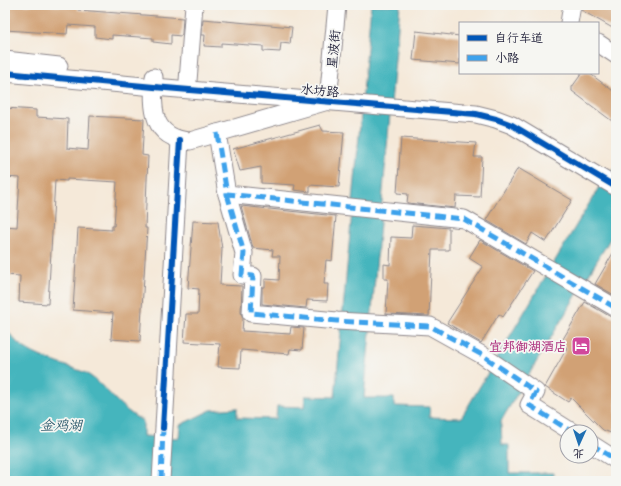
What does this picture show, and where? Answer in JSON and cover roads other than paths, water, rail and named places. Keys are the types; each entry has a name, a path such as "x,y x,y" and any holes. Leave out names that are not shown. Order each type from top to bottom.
{"street":[{"path":"188,81 194,5"},
{"name":"星波街","path":"329,97 337,5"},
{"path":"569,22 572,5"},
{"path":"599,44 616,55"},
{"name":"水坊路","path":"5,60 154,82 188,81 329,97"},
{"name":"水坊路","path":"5,73 154,82 400,103 471,106 499,112 542,131 606,173 616,187"},
{"path":"154,82 153,110 157,120 170,136 180,140 190,141 329,97"},
{"path":"217,133 227,194 244,253 242,275 253,276 251,312 337,321 430,326 482,355 536,392 529,405 559,424"},
{"path":"161,481 180,140"},
{"path":"227,194 464,219 616,308"},
{"path":"599,449 616,460"}],"water":[{"name":"金鸡湖","path":"371,5 400,5 364,398 394,398 394,406 430,407 429,417 461,418 599,187 616,167 616,229 501,421 502,445 509,445 509,473 553,473 553,481 5,481 5,328 24,348 50,360 86,373 94,379 134,416 143,421 143,436 179,438 180,425 211,410 237,408 237,418 276,419 277,406 304,407 305,396 335,397"}],"place":[{"name":"宜邦御湖酒店","path":"581,346"}]}
